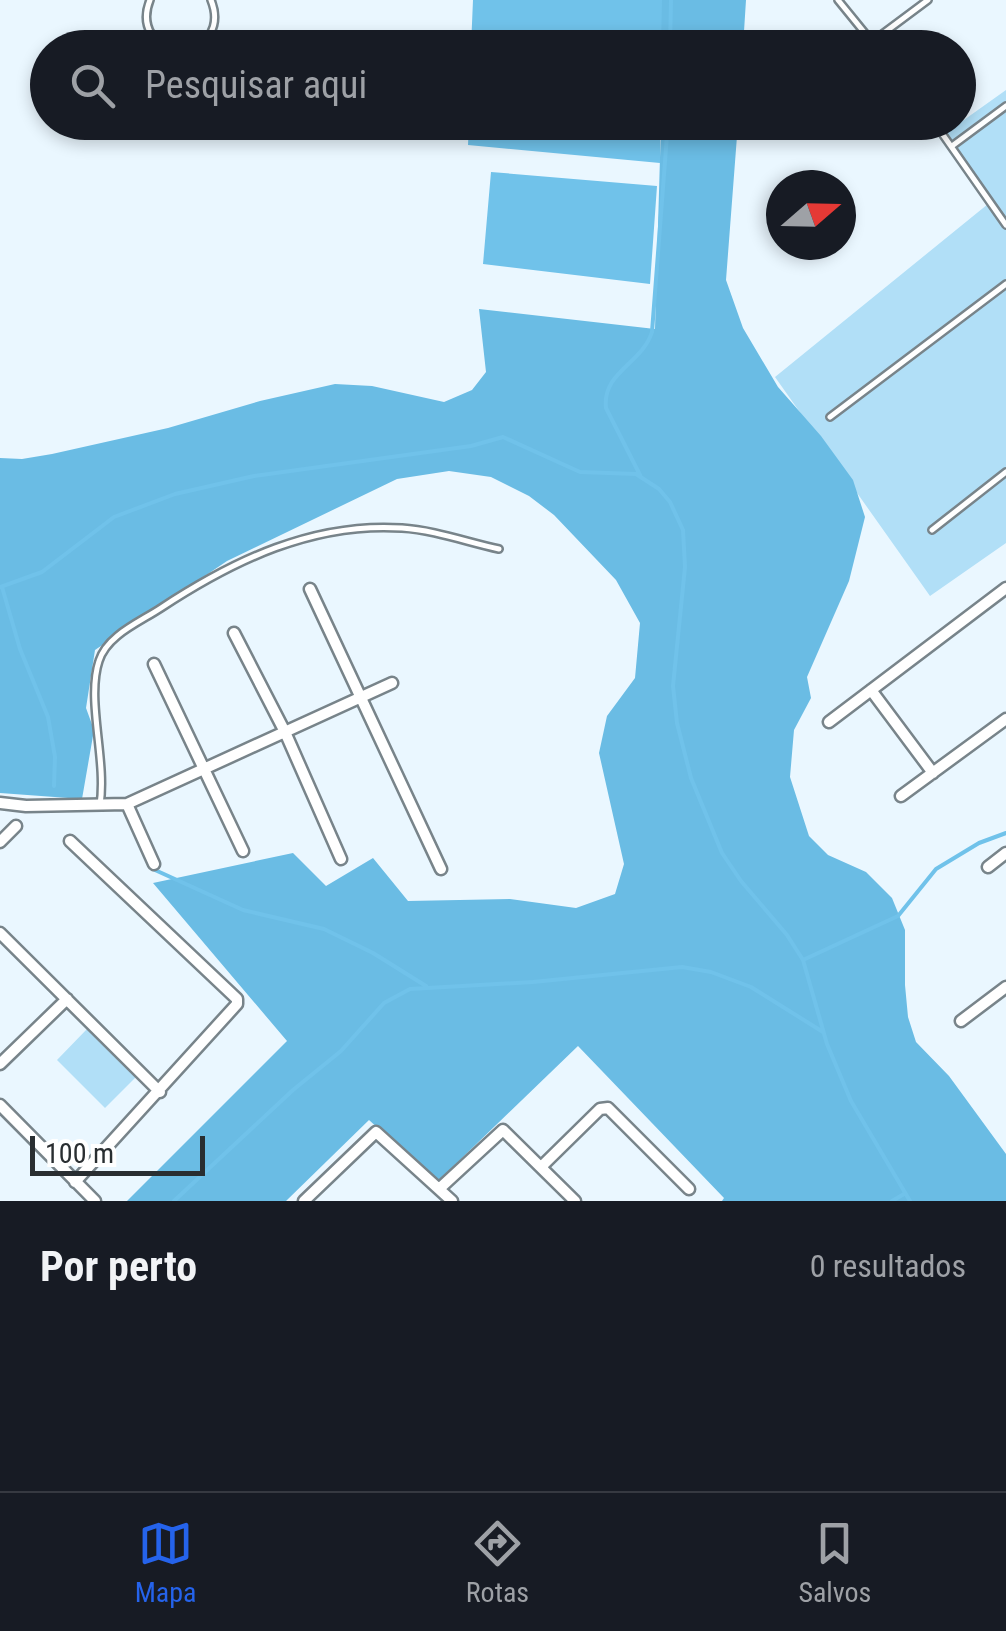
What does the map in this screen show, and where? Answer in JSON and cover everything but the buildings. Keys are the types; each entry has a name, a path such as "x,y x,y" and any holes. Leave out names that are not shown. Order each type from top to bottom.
{"street":[{"path":"830,722 1006,588"},
{"path":"310,589 441,868"},
{"path":"234,633 285,732 342,860"},
{"path":"154,664 243,852"},
{"path":"0,803 127,804 392,683"},
{"path":"872,690 933,773"},
{"path":"902,796 1006,719"},
{"path":"127,804 154,864"},
{"path":"0,842 16,826"},
{"path":"70,841 238,999 160,1092 75,1182"},
{"path":"988,867 1006,853"},
{"path":"0,934 160,1092"},
{"path":"962,1021 1006,987"},
{"path":"0,1064 66,999"},
{"path":"542,1166 600,1110 608,1108 689,1189"},
{"path":"1,1109 95,1201"},
{"path":"439,1188 504,1130 575,1201"},
{"path":"311,1198 376,1132 452,1201"}],"lane":[{"path":"149,30 150,0"},
{"path":"211,0 213,30"},
{"path":"838,0 863,30"},
{"path":"892,30 928,0"},
{"path":"976,128 1006,106"},
{"path":"948,140 1006,225"},
{"path":"952,146 960,140"},
{"path":"830,417 1006,284"},
{"path":"932,530 1006,472"},
{"path":"100,805 103,768 95,693 99,659 112,640 187,590 234,563 281,544 352,528 405,528 498,549"}],"shaded area":[{"path":"473,0 662,0 661,30 472,30"},
{"path":"660,0 746,0 744,30 661,30"},
{"path":"1006,90 1006,543 930,596 775,377 988,204 942,140 976,140 976,111"},
{"path":"468,140 660,140 660,163 468,145"},
{"path":"661,140 737,140 726,280 743,328 778,387 853,480 865,517 849,581 807,677 811,698 794,730 790,777 809,836 828,855 866,872 892,898 905,930 908,1017 916,1042 949,1076 1006,1154 1006,1201 722,1201 724,1198 578,1046 437,1182 369,1120 286,1201 127,1201 287,1041 153,883 293,853 326,886 373,858 408,901 510,899 576,908 615,894 624,864 599,753 607,716 635,678 640,623 616,580 554,515 529,496 491,477 449,471 397,479 227,561 95,650 86,708 94,730 82,799 0,793 0,458 52,454 335,384 372,386 444,402 472,390 486,372 479,309 655,329"},
{"path":"491,172 657,186 650,284 483,264"},
{"path":"87,1029 136,1077 105,1108 57,1060"}],"waterway":[{"path":"670,30 671,0"},
{"path":"640,475 606,408 606,396 610,385 640,352 652,332 667,140"},
{"path":"0,587 42,572 114,517 175,494 254,476 471,446 503,437 580,472 636,474 659,489 683,530 685,567 673,686 677,723 691,778 722,853 803,960 827,1044 851,1101 910,1201"},
{"path":"2,587 20,649 48,717 55,757 54,786"},
{"path":"803,960 898,916 936,869 979,843 1006,833"},
{"path":"155,870 243,910 324,929 426,986"},
{"path":"174,1201 293,1090 341,1051 384,1003 410,989 682,967 711,972 751,987 823,1032"},
{"path":"892,1201 904,1194"}]}
